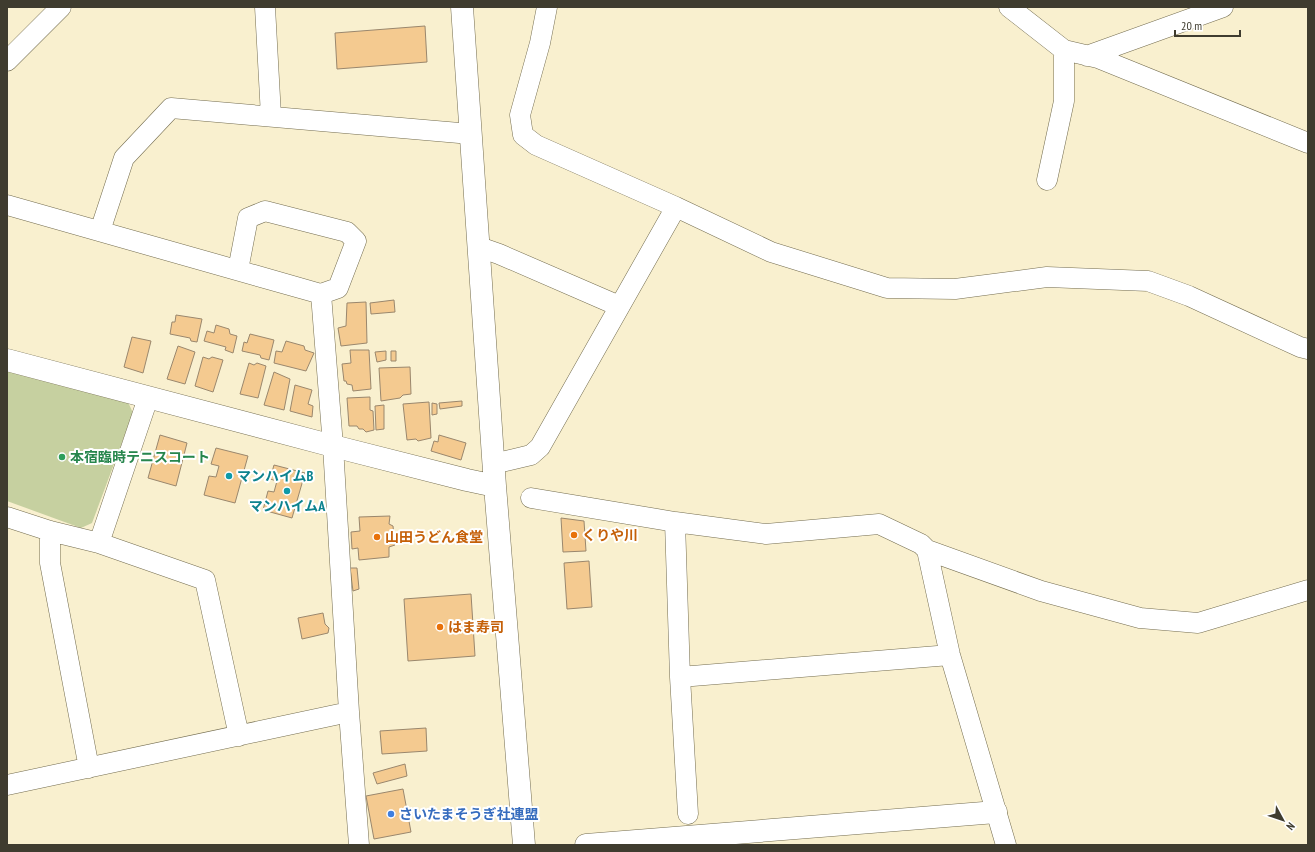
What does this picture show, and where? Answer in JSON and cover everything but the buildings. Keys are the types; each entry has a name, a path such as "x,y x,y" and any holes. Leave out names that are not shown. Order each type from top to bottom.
{"street":[{"path":"7,61 61,7"},
{"path":"265,7 271,116"},
{"path":"462,7 493,464 524,845"},
{"path":"547,7 540,43 520,115 523,135 536,145 676,207 771,252 887,288 955,289 1047,277 1148,281 1188,296 1300,347 1308,349"},
{"path":"1009,7 1064,50 1098,58 1308,143"},
{"path":"1087,56 1223,7"},
{"path":"1047,180 1064,101 1064,50"},
{"path":"100,231 124,158 171,108 471,134"},
{"path":"7,205 321,294 338,288 356,241 347,232 265,211 248,218 238,270"},
{"path":"493,464 531,455 540,447 676,207"},
{"path":"479,247 499,254 619,306"},
{"path":"321,294 334,446 349,712 359,845"},
{"path":"7,360 148,398 495,486"},
{"path":"99,543 148,398"},
{"path":"531,498 675,522 766,534 879,524 921,544 927,550 1041,591 1140,618 1198,623 1308,590"},
{"path":"7,517 50,531 99,543 205,580 239,736"},
{"path":"675,522 680,677 688,814"},
{"path":"50,531 50,563 88,768"},
{"path":"927,550 950,655 1006,845"},
{"path":"680,677 950,655"},
{"path":"7,785 349,712"},
{"path":"586,845 996,812"}],"green space":[{"name":"本宿臨時テニスコート","path":"7,371 128,402 133,413 92,523 81,528 7,501"}],"place":[{"name":"本宿臨時テニスコート","path":"62,457"},
{"name":"マンハイムB","path":"229,476"},
{"name":"マンハイムA","path":"287,491"},
{"name":"くりや川","path":"574,535"},
{"name":"山田うどん食堂","path":"377,537"},
{"name":"はま寿司","path":"440,627"},
{"name":"さいたまそうぎ社連盟","path":"391,814"}]}
